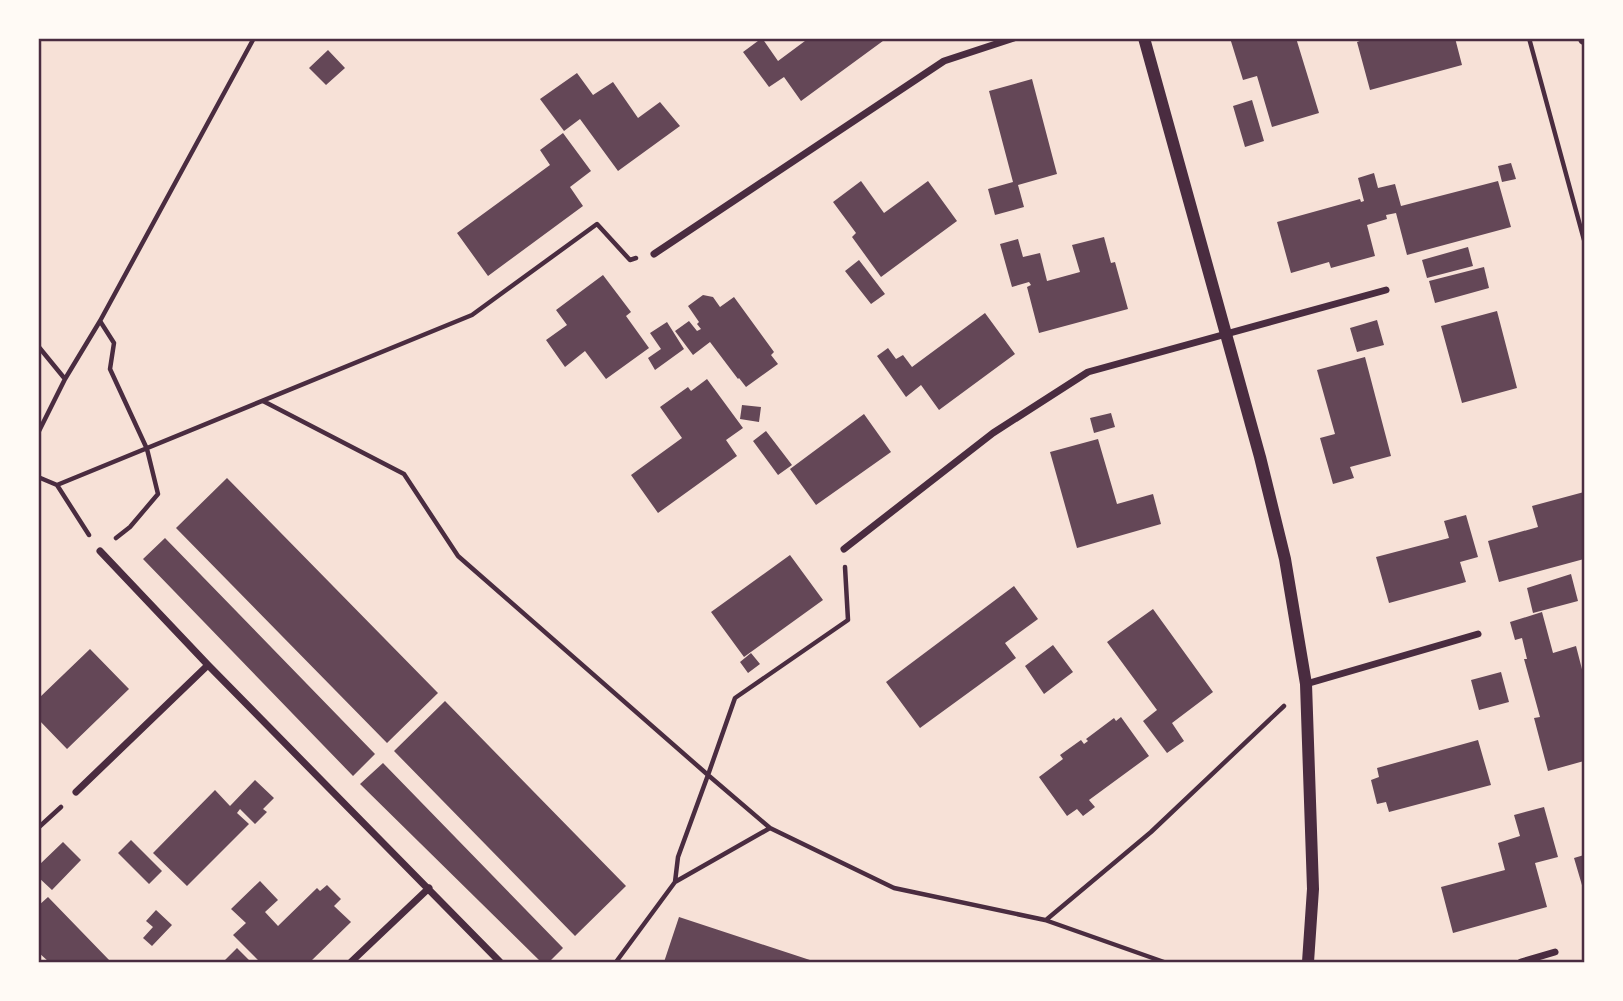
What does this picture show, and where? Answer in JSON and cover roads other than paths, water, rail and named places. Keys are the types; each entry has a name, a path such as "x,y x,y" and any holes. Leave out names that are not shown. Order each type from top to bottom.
{"street":[{"path":"654,254 944,61 1014,38"},
{"path":"1144,38 1260,457 1285,559 1306,684 1313,889 1308,962"},
{"path":"844,549 993,433 1088,372 1386,290"},
{"path":"100,551 208,665 500,962"},
{"path":"1306,684 1478,634"},
{"path":"76,792 208,665"},
{"path":"351,962 429,888"},
{"path":"1521,962 1555,952"}]}
